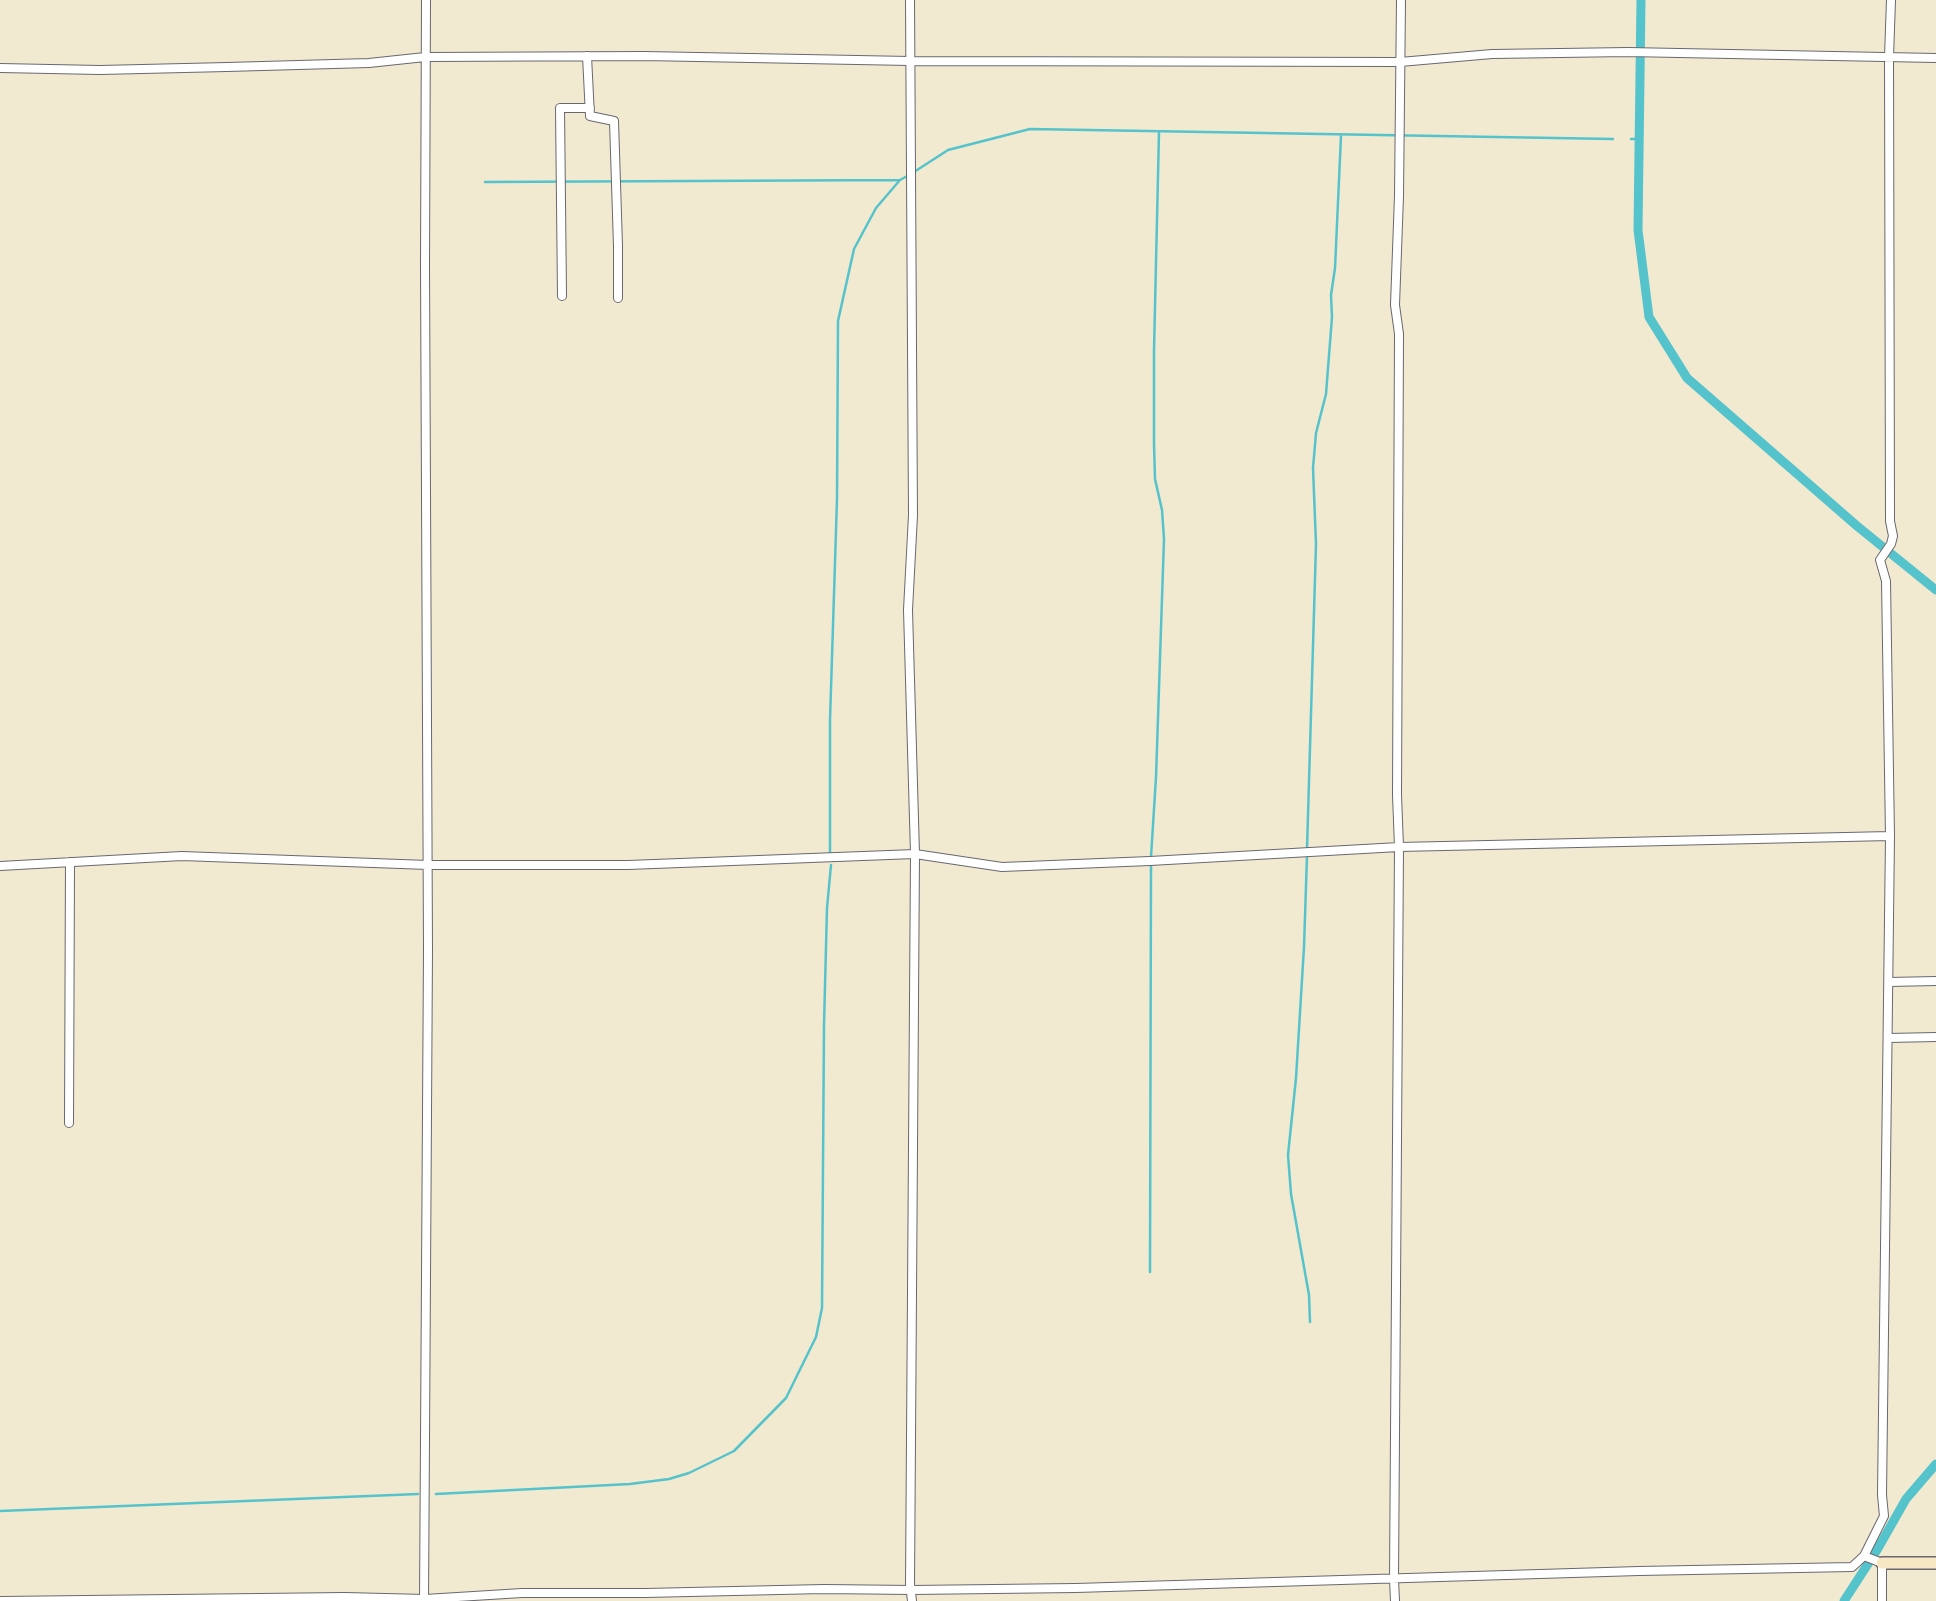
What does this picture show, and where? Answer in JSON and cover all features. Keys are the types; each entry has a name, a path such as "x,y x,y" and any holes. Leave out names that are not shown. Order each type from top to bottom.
{"street":[{"path":"424,1600 428,865 426,0"},
{"path":"910,0 912,515 908,610 915,854 910,1574 912,1601"},
{"path":"1395,1601 1399,847 1397,745 1399,334 1394,304 1400,196 1401,0"},
{"path":"0,1601 424,1600 522,1593 1076,1588 1852,1567 1864,1556 1884,1516 1882,1495 1890,836 1886,581 1880,560 1891,544 1893,536 1890,511 1889,58 1891,0"},
{"path":"0,68 100,70 369,62 425,57 587,56 910,61 1400,62 1492,54 1628,52 1936,58"},
{"path":"587,56 590,116 614,121 618,298"},
{"path":"562,296 560,108 590,108"},
{"path":"0,866 182,856 428,865 628,865 915,854 1002,867 1399,847 1890,836"},
{"path":"69,1122 70,862"},
{"path":"1888,982 1936,982"},
{"path":"1888,1038 1936,1037"},
{"path":"1864,1556 1879,1563 1936,1563"},
{"path":"1879,1563 1882,1601"}],"waterway":[{"path":"1641,0 1638,230 1649,317 1687,378 1857,526 1936,590"},
{"path":"914,172 948,150 1030,129 1613,139"},
{"path":"1151,857 1156,777 1164,539 1162,510 1155,479 1154,444 1154,350 1159,132"},
{"path":"1307,849 1316,544 1313,468 1316,433 1326,394 1332,317 1331,295 1335,268 1341,136"},
{"path":"1631,139 1639,139"},
{"path":"830,853 830,720 837,499 838,321 854,249 876,208 900,180 909,175"},
{"path":"485,182 900,180"},
{"path":"1307,856 1304,947 1296,1078 1288,1155 1291,1194 1309,1295 1310,1322"},
{"path":"436,1494 630,1484 669,1479 689,1473 734,1451 786,1398 816,1337 822,1308 824,1025 827,908 831,865"},
{"path":"1150,1272 1151,865"},
{"path":"1844,1601 1877,1550 1906,1499 1936,1464"},
{"path":"0,1511 418,1494"}]}
